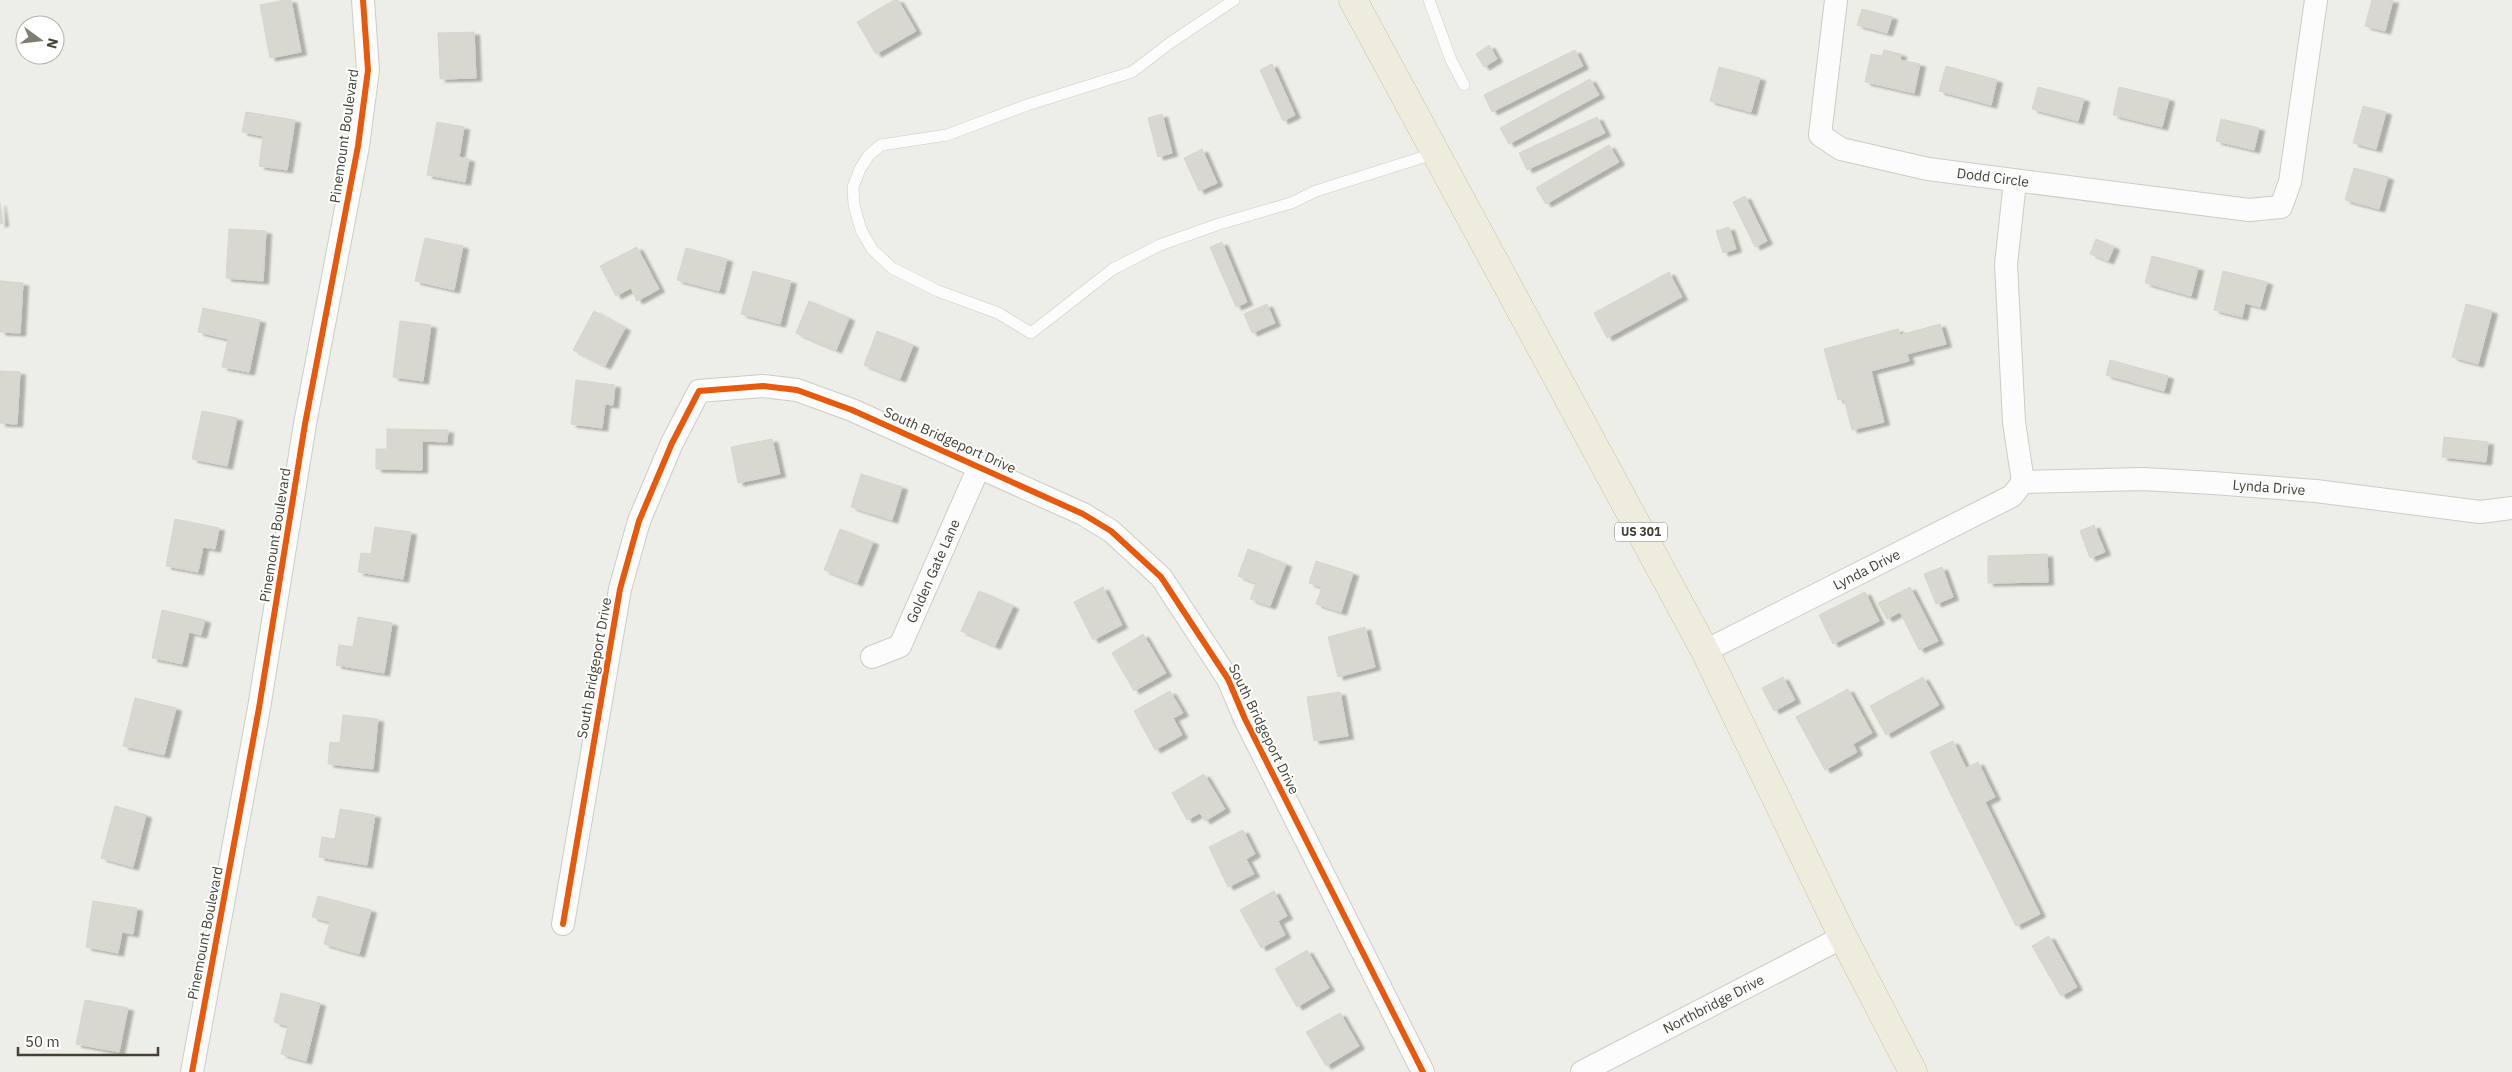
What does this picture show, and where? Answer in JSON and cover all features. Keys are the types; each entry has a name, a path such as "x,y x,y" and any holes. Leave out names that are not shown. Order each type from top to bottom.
{"highway":[{"name":"US 301","path":"1353,0 1705,651 1843,937 1914,1072"}],"street":[{"name":"Pinemount Boulevard","path":"192,1072 259,708 305,424 358,146 368,70 363,0"},
{"name":"Dodd Circle","path":"1836,0 1820,135 1841,149 1928,169 2015,182 2067,186 2249,210 2281,207 2290,182 2316,0"},
{"path":"2015,182 2006,264 2014,422 2023,482"},
{"name":"South Bridgeport Drive","path":"563,924 620,589 638,521 672,443 699,391 763,386 797,390 852,410 1083,514 1111,531 1161,577 1228,679 1245,719 1423,1072"},
{"name":"Golden Gate Lane","path":"872,657 900,646 979,467"},
{"name":"Lynda Drive","path":"1705,651 2012,496 2023,482 2143,479 2316,491 2480,512 2512,508"},
{"name":"Northbridge Drive","path":"1582,1072 1843,937"}],"lane":[{"path":"1234,0 1170,43 1132,72 1027,105 947,135 881,145 869,155 853,187 854,205 861,230 872,250 892,268 938,291 998,312 1032,333 1113,269 1160,245 1218,224 1291,203 1316,191 1436,152"},
{"path":"1429,0 1451,60 1464,85"}],"building":[{"path":"291,0 301,52 270,58 260,5"},
{"path":"894,0 898,0 916,31 876,54 857,22"},
{"path":"2372,0 2393,0 2385,31 2365,26"},
{"path":"1862,9 1892,17 1887,33 1857,25"},
{"path":"474,32 476,78 440,79 438,33"},
{"path":"1489,45 1497,59 1484,67 1476,54"},
{"path":"1575,50 1583,66 1492,112 1484,95"},
{"path":"1884,50 1901,54 1900,60 1920,64 1914,93 1865,82 1871,54 1882,56"},
{"path":"1272,64 1295,115 1283,121 1260,70"},
{"path":"1946,66 1997,80 1991,105 1939,91"},
{"path":"1719,67 1760,78 1751,112 1710,101"},
{"path":"1590,79 1599,95 1509,144 1500,128"},
{"path":"2038,87 2084,99 2078,121 2032,109"},
{"path":"2119,87 2169,99 2162,127 2113,115"},
{"path":"2363,106 2386,112 2376,149 2353,143"},
{"path":"246,112 295,120 287,170 259,166 263,136 242,132"},
{"path":"1162,114 1172,153 1158,157 1148,118"},
{"path":"1597,117 1605,133 1527,170 1519,153"},
{"path":"2221,119 2259,128 2254,150 2216,141"},
{"path":"437,122 464,127 459,157 469,159 465,182 427,175"},
{"path":"1609,145 1619,162 1546,204 1536,188"},
{"path":"1202,149 1217,183 1199,191 1184,158"},
{"path":"2354,168 2388,177 2379,209 2345,200"},
{"path":"1745,196 1767,241 1755,247 1733,202"},
{"path":"0,203 3,223 0,224"},
{"path":"1729,227 1736,249 1723,253 1716,231"},
{"path":"229,229 266,231 263,281 226,278"},
{"path":"425,238 463,246 454,290 415,281"},
{"path":"2096,239 2114,247 2108,261 2090,254"},
{"path":"1222,242 1247,302 1236,307 1210,247"},
{"path":"637,247 659,289 637,301 631,288 616,296 600,266"},
{"path":"686,248 727,259 719,291 677,280"},
{"path":"2152,256 2198,268 2191,296 2145,283"},
{"path":"753,271 791,281 780,324 741,314"},
{"path":"2223,271 2267,282 2260,307 2245,303 2242,317 2214,310"},
{"path":"1669,272 1682,297 1607,338 1594,313"},
{"path":"0,281 23,283 20,333 0,332"},
{"path":"809,301 849,318 836,350 796,333"},
{"path":"1267,304 1275,323 1252,333 1244,314"},
{"path":"2466,304 2492,311 2478,364 2452,357"},
{"path":"203,308 260,320 249,372 222,367 228,339 198,332"},
{"path":"594,311 625,328 605,366 573,350"},
{"path":"400,321 431,325 423,381 393,377"},
{"path":"1940,324 1946,344 1907,354 1909,361 1871,371 1884,422 1852,430 1844,399 1838,400 1824,349 1898,329 1900,335"},
{"path":"877,331 913,345 900,379 864,365"},
{"path":"2110,360 2168,376 2164,391 2106,375"},
{"path":"0,371 20,372 17,424 0,423"},
{"path":"576,380 615,385 613,405 605,404 602,428 571,424"},
{"path":"202,411 237,418 227,466 192,459"},
{"path":"387,429 448,430 447,442 422,441 422,470 376,469 376,449 387,449"},
{"path":"2444,437 2488,442 2486,462 2442,457"},
{"path":"772,439 780,474 738,483 731,447"},
{"path":"861,474 902,487 892,520 851,507"},
{"path":"175,519 219,528 215,549 203,547 198,572 166,566"},
{"path":"2094,525 2105,552 2090,558 2080,531"},
{"path":"375,527 411,532 403,579 358,572 361,553 371,554"},
{"path":"840,529 873,542 857,583 824,570"},
{"path":"1248,549 1286,564 1270,606 1250,599 1256,583 1238,576"},
{"path":"2047,554 2048,582 1988,583 1988,556"},
{"path":"1316,561 1353,573 1341,612 1316,604 1322,587 1309,583"},
{"path":"1942,567 1953,597 1936,604 1924,574"},
{"path":"1103,587 1122,625 1093,640 1074,602"},
{"path":"1910,587 1938,641 1919,650 1900,612 1887,619 1878,603"},
{"path":"979,591 1013,606 995,646 961,631"},
{"path":"1865,592 1879,621 1833,644 1819,615"},
{"path":"162,610 205,620 201,635 189,632 182,664 152,658"},
{"path":"358,617 392,623 384,673 336,665 339,645 353,647"},
{"path":"1365,627 1375,667 1338,677 1328,637"},
{"path":"1143,634 1166,673 1134,691 1112,653"},
{"path":"1783,677 1795,700 1774,711 1762,688"},
{"path":"1923,677 1939,705 1886,735 1870,706"},
{"path":"1848,689 1872,733 1853,744 1857,752 1825,770 1796,717"},
{"path":"1170,691 1183,713 1173,718 1182,735 1155,750 1134,711"},
{"path":"1340,692 1348,736 1314,741 1307,697"},
{"path":"135,698 176,708 164,755 123,746"},
{"path":"343,715 378,719 373,769 328,764 330,742 340,743"},
{"path":"1953,741 1966,768 1978,762 1995,797 1985,802 2040,914 2016,926 1930,752"},
{"path":"1204,774 1225,809 1205,821 1200,813 1187,820 1172,793"},
{"path":"115,806 146,815 133,867 101,858"},
{"path":"340,809 375,815 367,865 319,857 322,837 335,839"},
{"path":"1243,830 1255,854 1246,859 1254,874 1228,887 1209,847"},
{"path":"1274,891 1287,916 1278,921 1285,935 1261,948 1240,910"},
{"path":"318,896 371,910 359,954 324,944 330,922 312,917"},
{"path":"93,901 137,908 133,934 122,932 118,953 86,947"},
{"path":"2049,936 2077,987 2061,996 2032,946"},
{"path":"1307,950 1329,988 1297,1007 1275,969"},
{"path":"281,993 320,1003 306,1061 281,1054 288,1026 274,1022"},
{"path":"85,1000 128,1008 119,1052 76,1044"},
{"path":"1340,1013 1359,1046 1326,1066 1306,1032"}],"cycle path":[{"path":"192,1072 259,708 305,424 358,146 368,70 363,0"},
{"path":"563,924 620,589 639,521 672,443 699,391 763,386 797,390 852,410 1083,514 1111,531 1161,577 1228,679 1245,719 1423,1072"}]}
